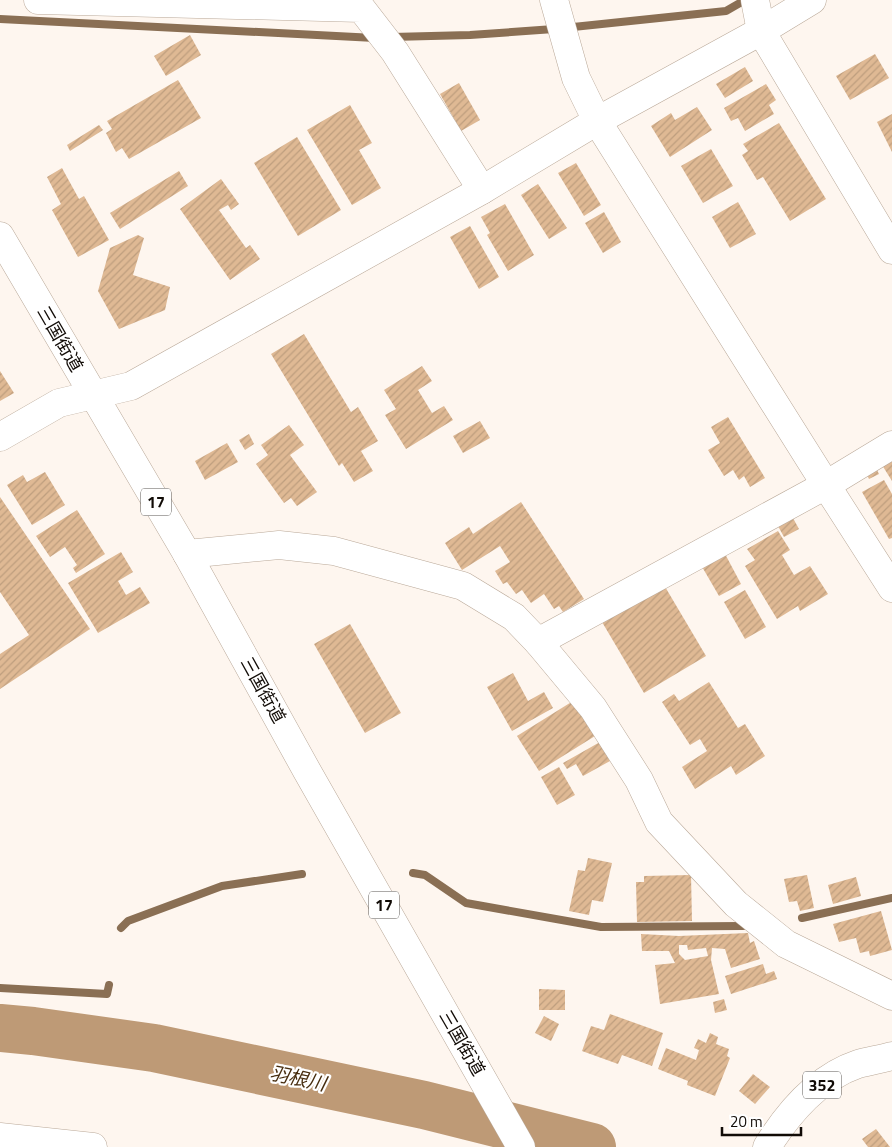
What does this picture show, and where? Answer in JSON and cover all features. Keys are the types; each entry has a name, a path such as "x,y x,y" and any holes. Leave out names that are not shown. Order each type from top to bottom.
{"main road":[{"path":"38,0 361,8 395,52 482,190"},
{"path":"554,0 576,78 598,121 892,588"},
{"path":"755,0 762,32 892,250"},
{"path":"0,437 59,403 131,386 482,190 598,121 762,32 812,0"},
{"name":"三国街道","path":"0,236 187,554 313,781 521,1147"},
{"path":"538,642 826,485 892,445"},
{"path":"187,554 279,545 334,551 463,586 514,617 538,642 594,708 639,780 659,822 736,904 786,944 892,996"},
{"name":"352","path":"767,1147 784,1122 803,1101 831,1077 857,1065 892,1056"},
{"path":"0,1138 93,1147"}],"building":[{"path":"190,35 201,55 166,76 154,56"},
{"path":"875,54 889,78 850,100 836,76"},
{"path":"745,67 753,81 725,98 716,84"},
{"path":"178,80 201,118 129,159 122,148 116,152 106,133 112,129 107,121"},
{"path":"459,83 480,120 461,131 440,94"},
{"path":"766,84 776,100 769,105 774,114 745,131 738,118 731,121 724,108"},
{"path":"350,105 372,143 359,150 381,188 352,205 307,130"},
{"path":"697,107 712,130 670,157 651,126 671,113 675,120"},
{"path":"892,114 892,152 877,122"},
{"path":"779,123 826,199 790,221 763,177 757,180 742,155 748,151 743,144"},
{"path":"99,125 103,130 70,151 67,145"},
{"path":"297,137 341,210 298,236 254,163"},
{"path":"711,149 733,186 703,203 681,166"},
{"path":"576,163 601,205 584,216 558,173"},
{"path":"62,168 79,199 84,196 109,240 78,257 52,210 61,204 47,177"},
{"path":"179,171 188,186 120,229 110,213"},
{"path":"221,179 239,204 231,210 228,205 219,210 246,248 250,245 260,259 230,280 180,209"},
{"path":"538,184 567,228 549,239 521,195"},
{"path":"738,202 756,234 730,248 712,217"},
{"path":"505,204 534,255 508,271 487,235 490,233 481,217"},
{"path":"604,212 621,242 603,253 585,223"},
{"path":"470,226 499,277 479,289 450,237"},
{"path":"138,235 144,238 133,275 170,287 165,310 119,329 98,291 110,248"},
{"path":"304,334 351,412 358,407 378,441 361,451 373,471 354,482 342,463 339,466 271,354"},
{"path":"422,366 432,381 418,390 432,413 444,406 453,420 406,449 385,415 396,409 384,390"},
{"path":"0,371 14,393 0,401"},
{"path":"728,417 765,478 750,487 744,476 739,480 733,470 724,476 708,450 720,443 711,427"},
{"path":"480,421 490,438 463,453 453,436"},
{"path":"289,425 304,445 290,455 317,492 297,506 291,498 284,503 256,464 268,455 261,445"},
{"path":"249,434 254,444 245,450 239,440"},
{"path":"227,443 238,462 205,480 195,461"},
{"path":"892,459 892,481 882,465"},
{"path":"873,462 879,474 869,479 863,467"},
{"path":"45,472 65,505 32,525 7,485 23,475 27,482"},
{"path":"884,480 892,494 892,538 889,539 862,492"},
{"path":"0,497 90,629 0,689 0,654 29,635 0,592"},
{"path":"521,502 584,599 563,612 559,606 554,609 544,594 531,603 522,590 516,594 507,582 503,584 495,571 510,562 500,546 462,570 445,543 469,527 473,534"},
{"path":"788,509 799,529 784,537 773,517"},
{"path":"77,510 105,554 76,573 73,568 77,565 65,547 50,557 36,536"},
{"path":"778,531 790,550 782,555 794,575 810,566 828,594 800,611 798,606 777,619 745,566 755,560 747,549"},
{"path":"121,552 133,572 118,581 126,595 140,587 150,603 98,633 68,583"},
{"path":"724,552 741,584 719,596 701,565"},
{"path":"664,585 706,656 644,693 602,622"},
{"path":"745,590 766,627 745,639 724,602"},
{"path":"350,624 401,713 365,733 314,644"},
{"path":"513,673 528,701 544,692 553,708 512,731 487,687"},
{"path":"709,682 738,728 745,724 765,756 736,775 731,766 695,789 682,767 707,751 700,739 690,745 662,702 674,694 679,701"},
{"path":"573,701 595,736 539,771 517,736"},
{"path":"600,742 610,761 583,776 576,764 567,769 563,763"},
{"path":"559,767 575,795 557,805 541,777"},
{"path":"588,858 612,863 603,902 592,900 589,915 569,911 578,870 585,871"},
{"path":"691,875 692,921 637,922 636,882 644,882 644,876"},
{"path":"807,875 814,908 800,911 797,901 789,902 784,879"},
{"path":"856,877 861,896 833,904 828,885"},
{"path":"881,911 892,950 870,956 869,951 860,953 856,938 839,942 833,924"},
{"path":"748,933 750,943 754,941 760,959 731,968 725,949 712,948 711,960 719,994 660,1004 655,965 675,963 669,951 642,951 641,934 679,936","holes":["679,945 687,945 688,950 706,948 708,956 685,960 679,954"]},
{"path":"763,964 766,974 774,971 777,979 731,994 725,976"},
{"path":"539,989 565,990 565,1010 539,1010"},
{"path":"724,999 727,1010 715,1013 713,1002"},
{"path":"610,1014 663,1033 652,1066 622,1055 618,1064 582,1051 591,1026 604,1030"},
{"path":"544,1016 559,1024 551,1041 535,1033"},
{"path":"710,1033 718,1037 716,1044 729,1049 727,1056 730,1058 715,1096 687,1085 688,1081 658,1069 666,1048 696,1060 699,1050 694,1048 698,1039 706,1043"},
{"path":"753,1074 770,1087 755,1104 739,1091"},
{"path":"876,1129 890,1147 868,1147 862,1139"}],"waterway":[{"path":"392,37 470,35 554,29 726,11 745,0"},
{"path":"0,19 375,38"},
{"path":"413,873 425,875 466,903 601,927 743,926"},
{"path":"121,928 128,921 222,886 302,874"},
{"path":"802,918 892,898"},
{"path":"0,988 107,994 109,985"},
{"name":"羽根川","path":"0,1028 154,1048 424,1105 592,1147"}]}
